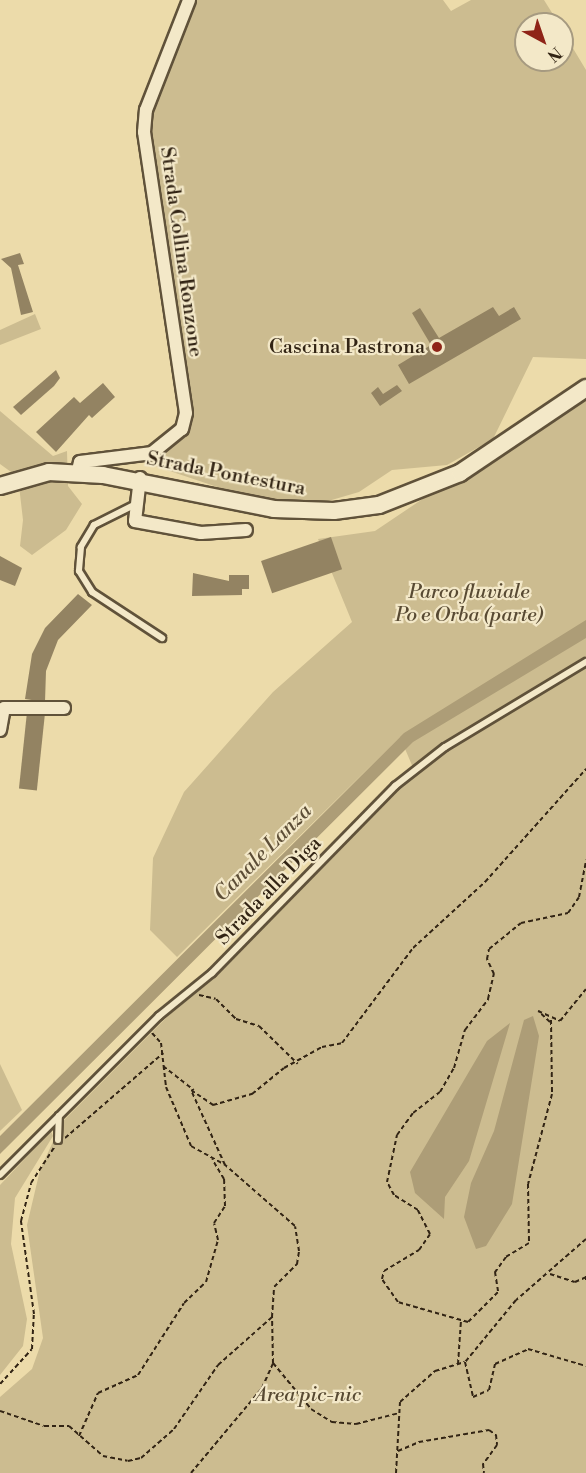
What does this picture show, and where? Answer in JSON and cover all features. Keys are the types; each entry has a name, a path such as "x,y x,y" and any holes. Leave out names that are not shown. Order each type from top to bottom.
{"main road":[{"name":"Strada Pontestura","path":"0,486 49,472 140,478 274,509 334,511 379,505 460,473 586,388"}],"street":[{"name":"Strada Collina Ronzone","path":"77,474 80,462 152,453 182,429 186,413 144,132 146,110 189,0"},
{"path":"140,478 134,505 135,521 201,533 246,530"},
{"path":"0,730 4,708 64,708"}],"lane":[{"path":"134,505 94,525 81,547 79,571 92,592 162,638"},
{"name":"Strada alla Diga","path":"0,1175 146,1028 184,995 429,758 586,662"},
{"path":"58,1140 59,1116"}],"path":[{"path":"164,1066 213,1105 261,1090 284,1068 298,1064 351,1035 413,948 485,882 586,770"},
{"path":"586,860 579,897 568,912 521,923 489,949 487,959 494,974 488,999 465,1030 440,1092 412,1115 397,1135 387,1182 394,1194 418,1210 430,1233 419,1250 402,1257 382,1279 398,1302 461,1320 476,1318 498,1292 495,1272 529,1243 528,1184 552,1094 550,1021 567,1017 586,989"},
{"path":"184,995 216,999 236,1019 259,1026 290,1050 298,1064"},
{"path":"146,1028 163,1053 164,1066 191,1146 212,1160 225,1165"},
{"path":"0,1384 32,1349 34,1314 21,1221 31,1183 58,1140 163,1053"},
{"path":"191,1473 245,1412 273,1362 272,1317 269,1300 297,1264 300,1234 225,1165 195,1108 190,1093 194,1090"},
{"path":"79,1437 98,1393 138,1375 184,1303 206,1282 218,1240 214,1223 225,1206 224,1179 212,1160"},
{"path":"396,1473 400,1402 435,1371 465,1362 516,1300 550,1274 586,1239"},
{"path":"550,1274 575,1282 586,1277 586,1282"},
{"path":"0,1411 29,1422 69,1426 103,1456 141,1458 178,1424 218,1365 272,1317"},
{"path":"458,1364 461,1320"},
{"path":"465,1362 473,1397 489,1390 495,1364 528,1349 586,1366"},
{"path":"273,1362 311,1409 332,1422 356,1424 399,1413"},
{"path":"398,1451 419,1442 489,1430 496,1435 497,1445 483,1464 484,1473"}],"green space":[{"path":"190,0 443,0 451,11 471,0 544,0 552,12 514,12 514,72 574,72 574,50 586,70 586,359 533,357 493,439 447,465 392,470 359,492 318,504 244,496 146,463 187,424 147,110"},
{"path":"35,314 41,329 0,345 0,330"},
{"path":"586,389 586,1473 0,1473 0,1397 32,1369 43,1338 27,1225 40,1170 62,1122 414,770 400,737 177,957 150,930 153,858 184,792 273,692 352,622 318,539 375,531"},
{"path":"0,411 53,456 67,451 68,486 82,504 66,530 32,555 20,546 23,520 18,477 0,464"},
{"path":"0,1064 22,1110 0,1131"},
{"path":"51,1131 53,1136 15,1198 11,1244 27,1319 23,1346 0,1375 0,1185"}],"shaded area":[{"path":"586,620 586,638 413,742 0,1154 0,1136 404,733"},
{"path":"533,1016 539,1036 512,1204 486,1246 476,1249 464,1217 471,1183 494,1131 524,1020"},
{"path":"510,1023 469,1161 445,1197 444,1219 415,1193 410,1172 487,1041"}],"building":[{"path":"20,253 24,264 18,265 33,312 21,315 11,268 1,259"},
{"path":"493,307 499,316 514,307 521,319 409,384 398,365 431,345 412,313 420,308 439,338"},
{"path":"56,370 60,378 54,386 21,415 13,407"},
{"path":"103,383 115,397 92,418 89,415 56,452 36,432 74,397 80,403"},
{"path":"397,385 402,391 380,406 371,393 378,387 383,394"},
{"path":"331,537 342,569 272,593 261,561"},
{"path":"0,556 22,568 15,586 0,580"},
{"path":"193,573 229,581 229,575 249,575 249,589 242,589 242,595 192,596"},
{"path":"78,594 92,605 58,640 46,671 45,702 25,699 32,654 45,628"},
{"path":"27,712 45,714 37,790 19,789"}],"place":[{"name":"Cascina Pastrona","path":"437,347"}],"park label":[{"name":"Parco fluviale Po e Orba (parte)","path":"469,604"},
{"name":"Area pic-nic","path":"308,1395"}],"water label":[{"name":"Canale Lanza","path":"263,853"}]}
